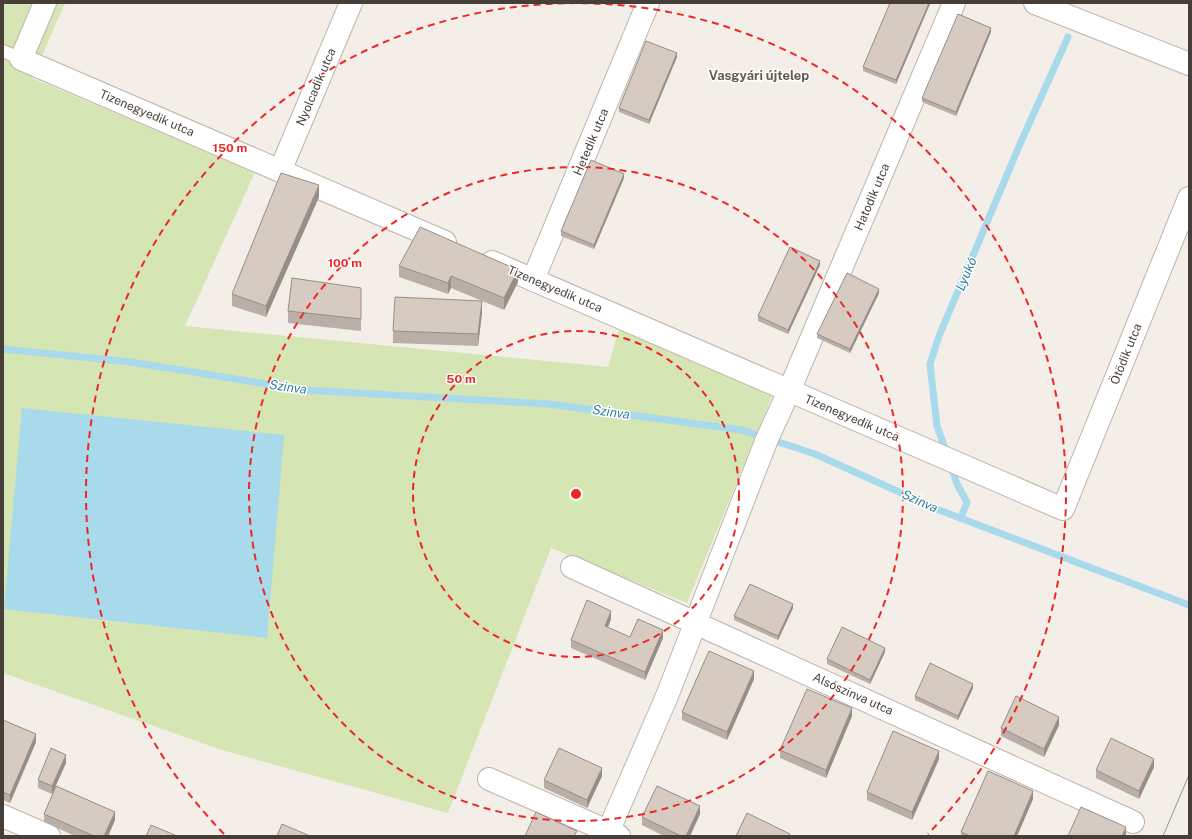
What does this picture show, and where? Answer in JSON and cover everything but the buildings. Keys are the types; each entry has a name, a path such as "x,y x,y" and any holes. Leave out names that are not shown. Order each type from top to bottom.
{"street":[{"path":"12,55 45,3"},
{"name":"Nyolcadik utca","path":"280,171 351,3"},
{"name":"Hetedik utca","path":"533,280 648,3"},
{"name":"Hatodik utca","path":"613,834 767,439 790,391 954,3"},
{"path":"1035,3 1189,64"},
{"name":"Tizenegyedik utca","path":"12,55 961,465"},
{"name":"Ötödik utca","path":"961,465 1062,509 1189,198"},
{"name":"Alsószinva utca","path":"572,567 1133,822"},
{"path":"488,779 613,834"},
{"path":"3,816 49,836"}],"green space":[{"path":"3,3 65,3 32,78 255,172 185,326 608,367 620,326 774,391 687,603 551,548 448,813 222,750 3,673"}],"water":[{"path":"22,408 284,435 267,638 4,609"}],"waterway":[{"name":"Lyukó","path":"947,454 937,426 930,364 939,336 1020,144 1068,37"},
{"name":"Szinva","path":"3,349 131,362 304,390 549,404 742,430 815,454 939,510 1189,605"},
{"name":"Lyukó","path":"951,466 957,484 967,502 961,518"}],"tram line":[{"path":"1163,836 1189,775"}],"district":[{"name":"Vasgyári újtelep","path":"759,75"}]}
